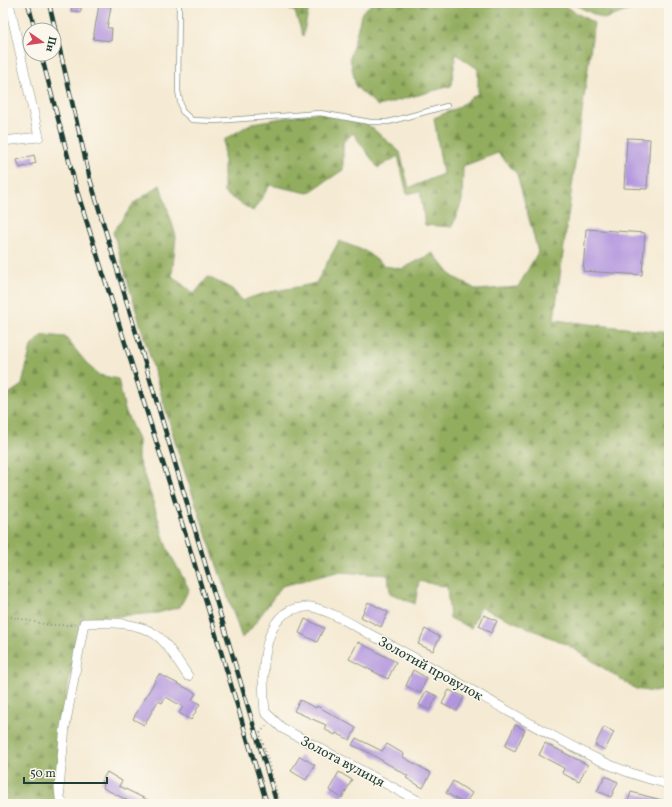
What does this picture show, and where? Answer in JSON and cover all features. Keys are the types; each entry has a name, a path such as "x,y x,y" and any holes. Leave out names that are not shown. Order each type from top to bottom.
{"street":[{"path":"3,141 39,137 9,3"},
{"name":"Золотий провулок","path":"265,712 262,686 270,634 278,619 294,609 311,607 332,615 410,655 596,758 637,776 669,784"},
{"path":"64,804 60,798 59,788 65,727 84,623 117,622 147,630 164,641 188,676"},
{"name":"Золота вулиця","path":"265,712 282,728 424,804"}],"lane":[{"path":"179,3 178,91 182,111 192,120 215,121 320,113 370,122 388,122 448,106"}],"path":[{"path":"3,615 48,625 64,626 84,623"},
{"path":"272,718 260,733 280,804"}],"green space":[{"path":"278,3 310,3 303,36 295,12"},
{"path":"373,3 559,3 594,23 554,320 669,333 669,689 653,692 636,689 568,645 480,607 471,628 450,618 447,587 419,581 415,604 390,593 388,575 337,572 282,586 250,630 242,638 180,458 113,232 134,203 160,185 176,236 172,276 194,294 208,277 232,289 242,301 269,292 316,283 339,241 365,251 385,266 402,269 433,253 452,276 477,290 518,287 538,252 517,174 498,153 463,166 462,201 452,227 425,225 420,191 407,194 398,156 378,168 353,133 343,142 343,170 308,193 270,185 253,211 224,193 224,140 252,123 320,112 365,122 400,152 409,188 443,174 434,118 457,108 478,93 478,69 456,54 451,86 378,106 356,87 350,58 362,12"},
{"path":"571,3 651,3 604,19"},
{"path":"43,335 65,337 89,366 99,375 118,379 125,410 138,440 138,459 151,495 167,548 189,589 180,607 157,613 82,619 64,705 60,737 60,804 13,804 3,801 3,396 22,385 31,346"}],"building":[{"path":"72,3 81,3 81,12 71,11"},
{"path":"99,5 111,7 107,28 112,28 111,41 93,39"},
{"path":"627,138 650,139 647,189 624,188"},
{"path":"34,155 36,163 20,168 17,160"},
{"path":"586,229 645,233 642,275 583,271"},
{"path":"368,602 388,612 381,627 361,617"},
{"path":"484,615 497,621 491,633 479,626"},
{"path":"305,619 324,628 317,642 299,633"},
{"path":"425,629 440,637 433,651 418,644"},
{"path":"358,642 396,662 388,679 349,659"},
{"path":"413,670 427,678 420,693 406,686"},
{"path":"159,674 196,693 192,700 200,704 191,720 179,713 183,707 166,697 162,703 158,701 144,725 133,719"},
{"path":"449,690 464,697 457,711 442,704"},
{"path":"426,691 437,696 430,710 419,705"},
{"path":"300,700 316,708 317,706 356,728 350,740 336,733 335,735 324,729 326,725 294,711"},
{"path":"515,725 525,730 515,751 505,746"},
{"path":"604,727 614,732 605,750 595,745"},
{"path":"356,738 382,751 387,744 404,754 403,757 431,773 423,788 406,778 408,776 366,751 352,745"},
{"path":"545,743 588,765 579,782 562,773 564,768 539,755"},
{"path":"300,756 315,765 306,780 291,771"},
{"path":"107,772 122,781 119,786 156,804 125,804 127,800 103,788 104,784 101,782"},
{"path":"339,772 352,780 342,798 329,790"},
{"path":"605,776 618,782 611,797 597,791"},
{"path":"453,781 472,793 465,804 446,793"},
{"path":"631,792 665,801 665,804 627,804"}],"railway":[{"path":"28,3 33,22"},
{"path":"49,3 90,179 277,804"},
{"path":"43,62 77,191 187,539 267,804"}]}
